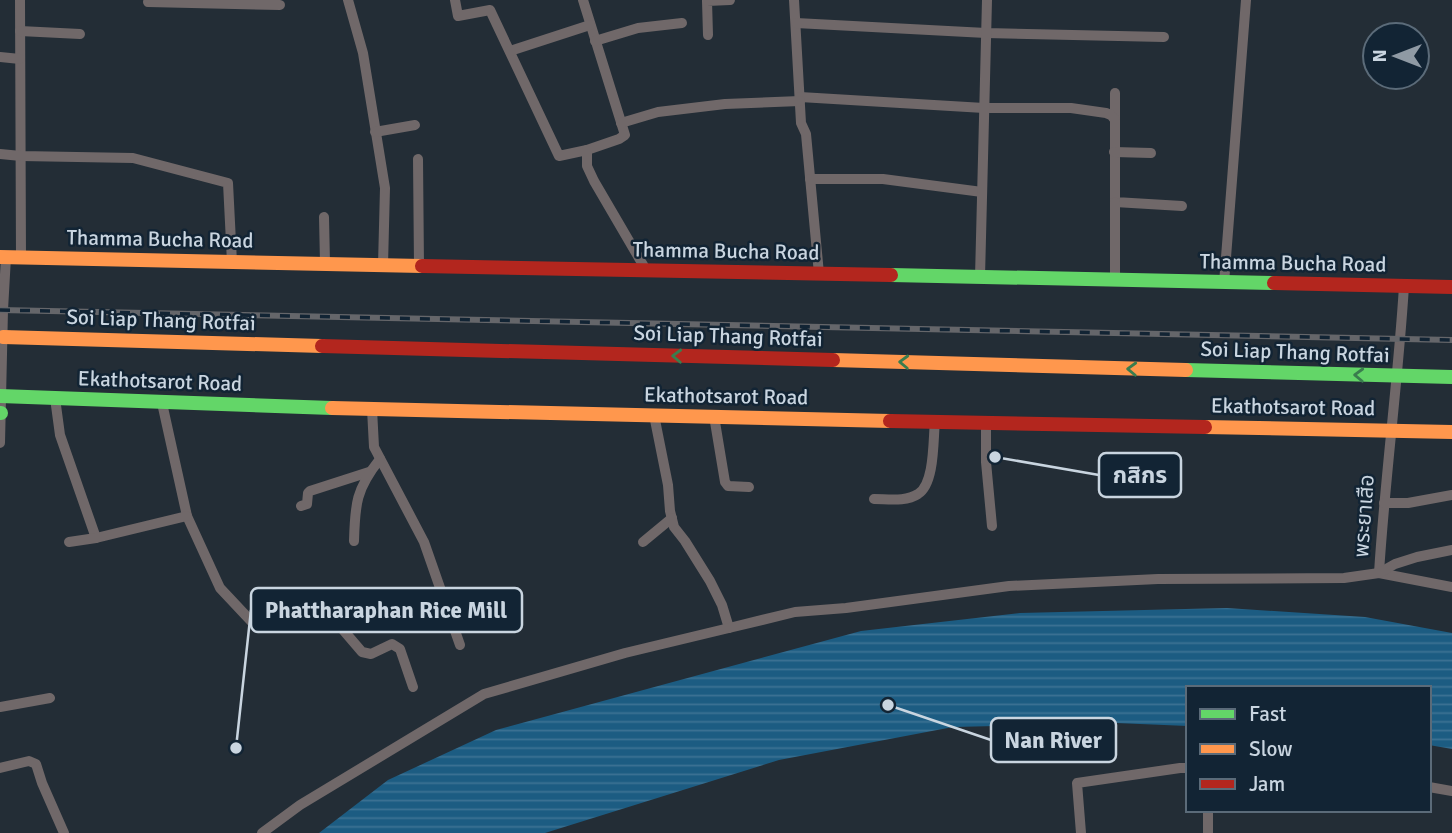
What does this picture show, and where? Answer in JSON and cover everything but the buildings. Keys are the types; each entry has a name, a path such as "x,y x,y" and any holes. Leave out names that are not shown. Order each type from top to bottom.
{"main road":[{"name":"Thamma Bucha Road","path":"9,257 1452,287"},
{"name":"Soi Liap Thang Rotfai","path":"3,337 1452,377"},
{"name":"Ekathotsarot Road","path":"1,396 372,409 1452,432"}],"street":[{"path":"0,443 3,337 21,156 20,0"},
{"path":"348,0 363,53 385,188 383,265"},
{"path":"455,0 458,16 490,10 559,156 587,150 625,135 583,0"},
{"path":"708,35 707,1 730,0"},
{"path":"794,0 801,123 806,134 819,274"},
{"path":"980,277 987,0"},
{"path":"1223,283 1246,0"},
{"path":"148,2 258,2 280,5"},
{"path":"595,41 638,28 682,23"},
{"path":"796,23 986,33 1164,37"},
{"path":"510,51 590,25"},
{"path":"20,31 80,34"},
{"path":"0,57 20,59"},
{"path":"1115,93 1115,281"},
{"path":"621,123 658,112 800,99 984,108 1071,108 1106,113 1115,120"},
{"path":"375,132 415,125"},
{"path":"587,150 587,166 594,181 646,270"},
{"path":"1114,152 1151,153"},
{"path":"0,154 134,158 228,183 232,262"},
{"path":"418,159 419,266"},
{"path":"810,178 883,179 982,192"},
{"path":"1115,202 1182,206"},
{"path":"324,217 325,263"},
{"name":"พระยาเสือ","path":"1404,286 1379,573 1452,587"},
{"path":"55,398 60,435 96,538"},
{"path":"163,403 187,516 220,588 251,621 262,628 306,609 322,610 332,617 362,652 371,654 392,644 397,645 413,687"},
{"path":"372,409 374,447 424,542 460,645"},
{"path":"654,415 674,527 710,581 722,605 729,628"},
{"path":"714,416 725,482 728,486 750,487"},
{"path":"874,499 904,499 917,495 925,488 930,474 935,421"},
{"path":"986,422 986,462 992,526"},
{"path":"354,541 357,498 369,472 380,459"},
{"path":"302,506 307,504 310,491 369,472"},
{"path":"1384,502 1408,502 1452,495"},
{"path":"69,542 187,516"},
{"path":"643,542 672,517"},
{"path":"262,833 300,805 484,694 625,653 795,612 846,608 1009,586 1157,579 1344,578 1379,573 1395,564 1452,550"},
{"path":"0,708 50,698"},
{"path":"0,768 29,761 36,764 64,833"},
{"path":"1081,833 1077,783 1186,768"},
{"path":"1431,787 1452,791"},
{"path":"1208,812 1208,833"}],"water":[{"path":"1227,608 1365,617 1452,633 1452,749 1431,745 1431,686 1186,686 1186,726 1116,723 953,727 779,760 545,833 319,833 388,780 496,730 861,631 1020,613"}],"railway":[{"path":"0,310 1452,340"}],"traffic: fast":[{"path":"891,275 1274,283"},
{"path":"1186,370 1452,377"},
{"path":"0,396 332,408"}],"traffic: slow":[{"path":"0,257 422,266"},
{"path":"3,337 322,346"},
{"path":"833,360 1186,370"},
{"path":"332,408 890,421"},
{"path":"1205,427 1452,432"}],"traffic: jam":[{"path":"422,266 891,275"},
{"path":"1274,283 1452,287"},
{"path":"322,346 833,360"},
{"path":"890,421 1205,427"}],"place":[{"name":"กสิกร","path":"995,457"},
{"name":"Nan River","path":"888,705"},
{"name":"Phattharaphan Rice Mill","path":"236,748"}]}
